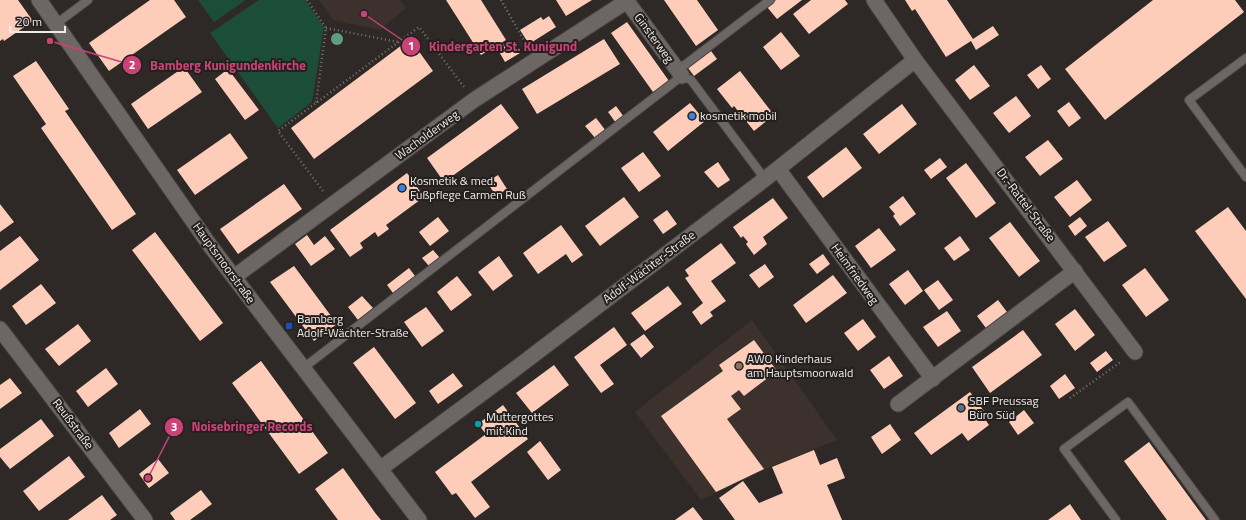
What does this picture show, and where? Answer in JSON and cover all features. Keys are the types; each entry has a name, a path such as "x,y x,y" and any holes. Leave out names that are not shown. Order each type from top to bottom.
{"street":[{"name":"Hauptsmoorstraße","path":"39,0 211,247 302,369 419,520"},
{"name":"Dr.-Rattel-Straße","path":"874,0 915,60 1075,271 1134,352"},
{"name":"Wacholderweg","path":"234,277 474,100 627,1"},
{"name":"Ginsterweg","path":"627,1 680,73"},
{"name":"Adolf-Wächter-Straße","path":"380,469 515,369 765,179 915,60"},
{"name":"Heimfriedweg","path":"778,168 933,379"},
{"path":"898,404 1075,271"},
{"name":"Reußstraße","path":"0,329 145,520"}],"lane":[{"path":"56,24 88,0"},
{"path":"302,369 680,73 770,0"},
{"path":"1246,58 1189,100 1246,177"},
{"path":"680,73 690,80 765,179"},
{"path":"1116,520 1064,449 1128,402 1215,520"}],"path":[{"path":"307,0 326,28 316,104"},
{"path":"501,0 535,60"},
{"path":"333,204 278,131 398,42 419,27 474,100"},
{"path":"326,28 398,42"},
{"path":"1070,398 1134,352"}],"shaded area":[{"path":"319,0 400,0 406,8 380,30 333,20"},
{"name":"AWO Kinderhaus am Hauptsmoorwald","path":"752,320 837,440 770,467 701,500 635,412"}],"green space":[{"path":"198,0 246,0 214,22"},
{"path":"259,0 305,0 324,27 312,102 278,128 210,33"}],"building":[{"path":"0,0 18,0 33,21 4,41 3,39 0,41"},
{"path":"150,0 174,0 186,17 109,71 89,43"},
{"path":"446,0 481,0 506,40 481,55"},
{"path":"556,0 592,0 566,16"},
{"path":"664,0 697,0 718,30 696,46"},
{"path":"776,0 802,0 777,19 767,7"},
{"path":"811,0 845,0 848,4 809,34 793,14"},
{"path":"905,0 947,0 973,39 993,26 999,35 976,50 971,41 946,57 915,9 912,11"},
{"path":"1153,0 1235,0 1244,12 1105,120 1065,69"},
{"path":"549,16 556,27 529,44 520,30 541,17 543,20"},
{"path":"627,22 669,81 653,92 611,33"},
{"path":"781,32 800,56 781,70 763,47"},
{"path":"410,39 433,71 314,159 291,128"},
{"path":"604,39 620,64 537,114 522,89"},
{"path":"514,42 520,53 505,62 497,48 504,44 506,46"},
{"path":"711,51 717,59 694,76 688,68"},
{"path":"36,61 69,109 65,111 136,214 112,230 41,128 46,124 13,76"},
{"path":"974,65 990,86 970,100 955,80"},
{"path":"1041,65 1051,79 1038,89 1027,75"},
{"path":"184,67 202,92 148,129 131,104"},
{"path":"228,69 259,110 245,120 215,79"},
{"path":"740,71 774,115 754,131 734,106 732,108 717,89"},
{"path":"1016,96 1031,116 1009,133 993,113"},
{"path":"1069,102 1081,118 1069,127 1057,111"},
{"path":"690,103 705,121 668,151 653,132"},
{"path":"501,104 519,128 444,182 427,158"},
{"path":"902,104 917,124 879,154 863,134"},
{"path":"616,106 624,117 616,123 608,112"},
{"path":"596,118 606,131 596,139 585,126"},
{"path":"230,133 248,158 195,195 177,170"},
{"path":"1048,140 1063,159 1040,176 1025,157"},
{"path":"846,147 862,168 823,198 807,177"},
{"path":"643,152 661,176 639,192 621,168"},
{"path":"940,158 947,167 931,179 924,170"},
{"path":"718,162 730,180 718,188 704,172"},
{"path":"966,163 996,203 976,218 946,178"},
{"path":"407,173 424,197 386,225 389,229 378,237 375,232 360,243 363,248 350,257 330,230"},
{"path":"498,175 507,189 496,196 487,182"},
{"path":"1077,180 1092,200 1070,217 1054,197"},
{"path":"284,184 302,209 238,254 220,229"},
{"path":"903,196 916,214 900,226 893,216 895,214 889,207"},
{"path":"624,197 639,217 600,246 585,226"},
{"path":"773,198 788,218 763,237 767,244 754,255 746,244 748,242 743,236 741,238 733,227"},
{"path":"0,204 14,222 0,232"},
{"path":"1228,207 1246,231 1246,299 1195,231"},
{"path":"667,210 677,224 663,234 653,220"},
{"path":"438,217 449,231 430,246 419,232"},
{"path":"1080,217 1087,226 1075,236 1068,226"},
{"path":"1108,221 1127,246 1104,262 1085,237"},
{"path":"1010,222 1040,261 1019,277 989,238"},
{"path":"561,225 583,255 572,263 566,254 538,274 523,253"},
{"path":"879,228 896,250 871,268 855,246"},
{"path":"155,232 223,323 200,341 132,250"},
{"path":"307,235 314,245 325,236 335,249 311,266 295,244"},
{"path":"20,236 39,260 0,290 0,251"},
{"path":"960,236 970,250 954,261 944,248"},
{"path":"721,243 736,263 711,281 726,301 710,312 713,316 701,325 692,312 703,303 685,278 689,276 685,270"},
{"path":"433,250 440,258 429,266 422,258"},
{"path":"823,254 830,264 817,274 809,264"},
{"path":"499,256 513,276 493,291 478,272"},
{"path":"765,264 774,277 759,288 749,275"},
{"path":"294,266 337,324 314,341 270,282"},
{"path":"409,268 415,276 393,293 387,285"},
{"path":"1145,268 1169,300 1146,317 1122,285"},
{"path":"908,270 923,291 905,305 889,284"},
{"path":"833,275 847,293 806,323 793,305"},
{"path":"457,276 472,295 451,311 437,292"},
{"path":"938,280 953,300 939,310 924,290"},
{"path":"41,284 56,303 26,325 12,306"},
{"path":"668,286 682,304 645,331 631,313"},
{"path":"362,296 373,308 358,320 348,307"},
{"path":"998,300 1007,312 986,328 977,316"},
{"path":"426,307 444,331 422,347 404,322"},
{"path":"1075,309 1095,335 1075,351 1055,324"},
{"path":"947,311 961,331 938,347 923,327"},
{"path":"863,319 876,337 858,351 844,333"},
{"path":"78,324 91,341 59,366 45,349"},
{"path":"614,327 627,345 600,365 614,384 601,393 574,357"},
{"path":"1023,330 1042,355 990,393 972,367"},
{"path":"644,334 654,347 641,358 630,344"},
{"path":"754,340 777,371 744,396 739,390 731,396 741,409 727,419 764,469 716,492 661,416 723,371 719,365"},
{"path":"374,347 416,403 395,419 353,363"},
{"path":"1106,351 1113,360 1097,372 1090,363"},
{"path":"889,356 903,376 884,389 870,370"},
{"path":"261,361 328,453 299,474 232,383"},
{"path":"554,365 569,385 532,413 516,393"},
{"path":"106,368 118,384 88,407 76,391"},
{"path":"453,373 463,386 438,404 429,391"},
{"path":"1065,374 1075,388 1059,399 1050,386"},
{"path":"10,378 22,393 0,409 0,385"},
{"path":"970,392 986,414 983,416 989,425 968,441 962,433 931,455 914,433"},
{"path":"503,405 528,439 471,482 490,507 475,518 456,493 452,495 435,472 486,434 478,424"},
{"path":"140,409 151,424 119,448 109,433"},
{"path":"1024,410 1034,423 1018,435 1009,422"},
{"path":"41,419 54,436 10,469 0,457 0,449"},
{"path":"890,424 901,440 882,454 871,437"},
{"path":"540,441 561,470 548,480 527,452"},
{"path":"1149,442 1206,520 1167,520 1124,461"},
{"path":"814,450 820,465 837,458 845,478 827,485 842,520 735,520 719,498 743,481 759,503 783,493 772,467"},
{"path":"69,456 85,477 39,511 23,491"},
{"path":"158,459 169,473 149,488 139,474"},
{"path":"343,468 381,520 338,520 315,489"},
{"path":"201,490 212,504 190,520 175,520 170,513"},
{"path":"102,495 117,515 110,520 68,520"},
{"path":"1070,504 1081,520 1048,520"},
{"path":"693,507 703,520 675,520"}],"place":[{"name":"Kindergarten St. Kunigund","path":"364,14"},
{"name":"Bamberg Kunigundenkirche","path":"50,41"},
{"name":"kosmetik mobil","path":"692,116"},
{"name":"Kosmetik & med. Fußpflege Carmen Ruß","path":"402,188"},
{"name":"Bamberg Adolf-Wächter-Straße","path":"289,326"},
{"name":"AWO Kinderhaus am Hauptsmoorwald","path":"739,366"},
{"name":"SBF Preussag Büro Süd","path":"961,408"},
{"name":"Muttergottes mit Kind","path":"478,424"},
{"name":"Noisebringer Records","path":"148,478"}]}
